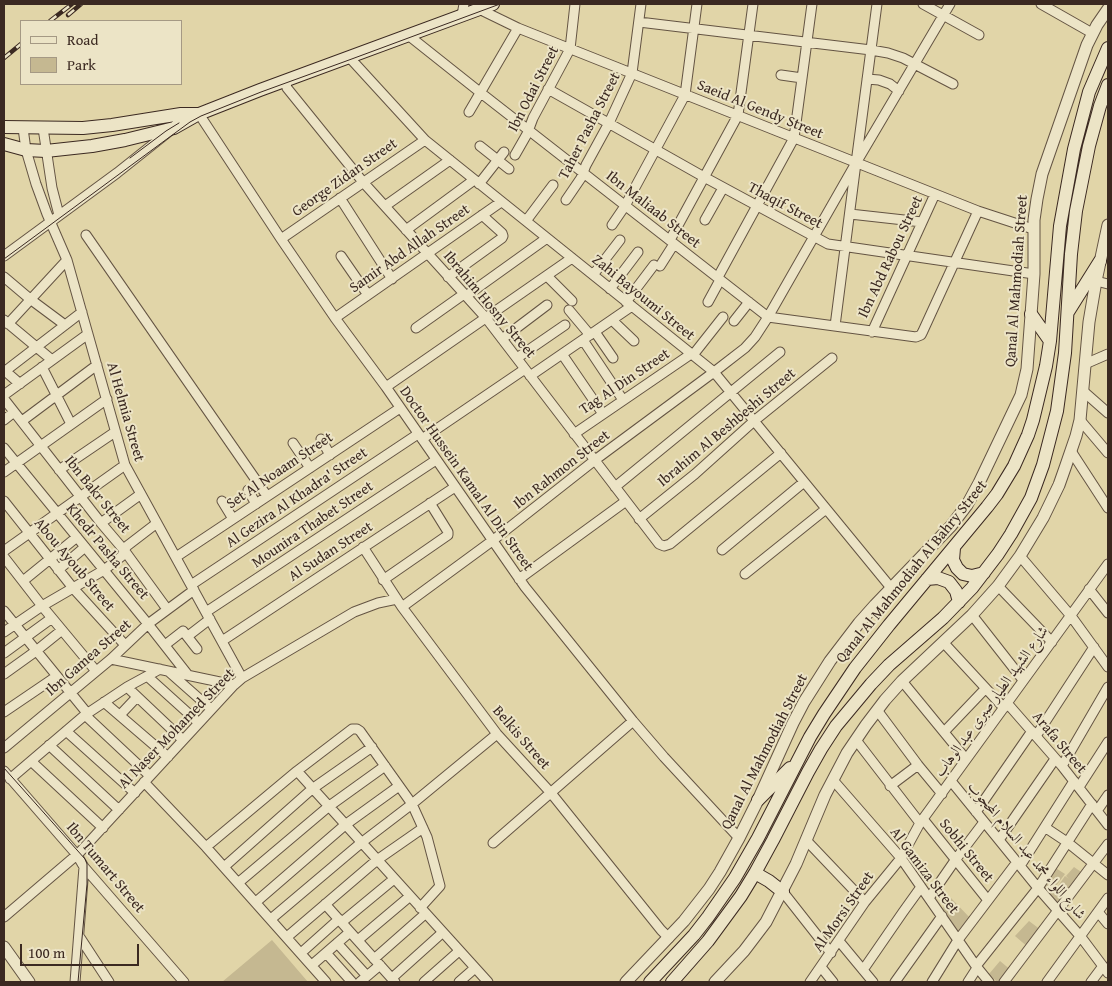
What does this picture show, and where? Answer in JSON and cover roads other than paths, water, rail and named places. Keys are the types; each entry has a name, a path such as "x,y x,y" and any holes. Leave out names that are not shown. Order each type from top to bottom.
{"main road":[{"path":"4,144 26,150 46,151 92,146 174,128 199,114 408,35 463,10 479,9 493,4"},
{"name":"Qanal Al Mahmodiah Al Bahry Street","path":"650,982 694,935 722,898 747,859 797,761 824,714 855,668 997,494 1022,451 1033,420 1046,366 1060,226 1069,172 1083,111 1096,74 1108,48"},
{"path":"672,982 725,919 755,873 821,748 836,726 870,684 889,665 926,634 984,574 1023,514 1043,466 1053,430 1065,353 1073,240 1080,188 1093,129 1108,85"},
{"path":"4,127 83,128 181,114 199,114"},
{"path":"1067,314 1100,261"},
{"path":"1031,314 1050,341"},
{"path":"954,548 953,560 963,574 972,576 984,574"},
{"path":"927,580 938,578 949,582 956,591 959,602"},
{"path":"758,800 797,761"},
{"path":"755,873 769,881 782,892"}],"street":[{"name":"Ibn Odai Street","path":"515,155 526,138 533,118 570,48 576,4"},
{"name":"Taher Pasha Street","path":"566,200 581,178 586,165 609,124 632,73 641,4"},
{"path":"612,225 625,206 686,94 697,4"},
{"path":"738,115 753,4"},
{"path":"708,302 794,138 812,4"},
{"path":"835,326 877,4"},
{"path":"923,4 979,35"},
{"name":"Ibn Rahmon Street","path":"399,603 492,541 594,460 745,348 768,317 856,162 950,4"},
{"path":"1041,4 1092,33"},
{"name":"Saeid Al Gendy Street","path":"479,9 518,28 978,211 1033,230"},
{"name":"Qanal Al Mahmodiah Street","path":"626,982 684,921 709,889 725,864 758,800 793,723 817,681 835,655 854,629 956,521 979,482 1018,401 1027,369 1034,274 1033,230 1036,200 1042,174 1082,57 1092,33 1108,9"},
{"path":"639,22 888,53 903,58 952,84"},
{"path":"469,112 518,28"},
{"name":"Ibn Maliaab Street","path":"408,35 768,317"},
{"name":"Zahi Bayoumi Street","path":"348,58 425,140 714,372 892,589"},
{"path":"781,75 802,78"},
{"path":"867,80 879,80 890,84 899,91"},
{"name":"Ibrahim Hosny Street","path":"285,81 287,88 363,182 486,318 659,544 664,546 670,544 781,453"},
{"name":"Thaqif Street","path":"548,89 723,188 828,244 1034,274"},
{"name":"Doctor Hussein Kamal Al Din Street","path":"199,114 335,318 386,387 519,579 633,721 739,838"},
{"name":"Al Gezira Al Khadra' Street","path":"192,588 420,436 562,354 612,320 629,304 672,242 704,177 738,115"},
{"name":"Al Helmia Street","path":"23,128 26,150 36,184 67,260 125,465 242,678"},
{"path":"43,128 52,188 59,215"},
{"path":"4,256 117,173 174,128"},
{"name":"George Zidan Street","path":"281,239 425,140"},
{"path":"480,146 509,169"},
{"path":"406,230 477,182 504,152"},
{"path":"385,206 450,160"},
{"path":"526,221 554,185"},
{"path":"705,220 723,188"},
{"name":"Ibn Abd Rabou Street","path":"872,332 935,194"},
{"path":"340,198 392,279"},
{"name":"Samir Abd Allah Street","path":"335,318 501,202"},
{"path":"768,317 916,338 923,331 978,211"},
{"path":"850,214 922,222"},
{"path":"448,277 502,238 502,233 482,215"},
{"path":"715,982 756,937 766,922 796,864 818,810 833,780 856,740 877,710 902,681 972,615 998,586 1020,556 1051,502 1066,468 1080,420 1089,322 1108,225"},
{"path":"86,235 268,496"},
{"path":"416,328 547,238"},
{"path":"593,276 620,240"},
{"path":"610,289 638,252"},
{"path":"341,256 368,295"},
{"path":"386,387 572,258"},
{"path":"52,360 6,322 67,260"},
{"path":"547,276 571,305 623,400"},
{"path":"4,277 65,325"},
{"path":"1096,281 1108,284"},
{"path":"734,321 749,302"},
{"path":"502,339 547,305"},
{"path":"20,384 4,371 82,312"},
{"name":"Tag Al Din Street","path":"574,434 692,354 723,317"},
{"path":"612,320 634,341"},
{"path":"517,358 565,325"},
{"path":"4,397 88,334"},
{"path":"589,336 613,358"},
{"path":"615,487 780,352"},
{"path":"562,354 603,414"},
{"path":"1085,364 1108,354"},
{"name":"Ibrahim Al Beshbeshi Street","path":"639,518 695,474 754,421 832,358"},
{"path":"22,421 97,365"},
{"path":"42,368 72,424"},
{"path":"1083,392 1108,413"},
{"name":"Ibn Bakr Street","path":"4,397 40,446 124,550 167,609"},
{"path":"4,472 107,399"},
{"name":"Set Al Noaam Street","path":"176,557 400,408"},
{"path":"4,420 14,412"},
{"path":"1080,420 1108,453"},
{"path":"59,470 115,432"},
{"path":"321,439 330,455"},
{"path":"294,443 310,468"},
{"name":"Khedr Pasha Street","path":"4,448 188,675"},
{"path":"1071,450 1108,508"},
{"name":"Mounira Thabet Street","path":"165,645 182,632 188,636 208,616 436,460"},
{"path":"4,551 125,465"},
{"path":"722,550 804,482"},
{"name":"Al Sudan Street","path":"222,640 454,487"},
{"path":"248,490 256,504"},
{"path":"101,523 140,494"},
{"name":"Abou Ayoub Street","path":"4,501 73,588 125,645"},
{"path":"222,501 233,519"},
{"path":"519,579 626,501"},
{"path":"383,580 448,535 430,503"},
{"path":"745,574 826,509"},
{"path":"4,632 42,606 104,570 122,556 127,546 157,523"},
{"path":"23,581 76,537"},
{"path":"58,570 85,547"},
{"name":"Belkis Street","path":"363,547 399,603 497,734 551,793 669,938"},
{"path":"1020,556 1071,616 1108,667"},
{"path":"4,558 96,671"},
{"name":"شارع الشهيد الطيار صبرى عبد الوهاب","path":"901,858 922,821 1108,564"},
{"path":"998,586 1052,642"},
{"name":"Ibn Gamea Street","path":"4,748 111,659 148,624 192,588"},
{"path":"1089,589 1108,613"},
{"name":"Al Naser Mohamed Street","path":"4,918 77,854 103,828 211,709 242,678 354,612 378,603 399,603"},
{"path":"4,613 71,692 86,714 147,779 326,982"},
{"path":"972,615 1024,680"},
{"path":"4,653 52,618"},
{"path":"4,674 62,630"},
{"path":"188,636 197,649"},
{"name":"Arafa Street","path":"943,642 985,689 1034,733 1108,825"},
{"path":"976,812 1094,647"},
{"path":"111,659 234,685"},
{"path":"10,779 86,714 147,676 164,670"},
{"path":"164,670 211,709"},
{"path":"4,712 57,676"},
{"path":"147,676 199,722"},
{"path":"902,681 966,759"},
{"path":"1062,766 1108,687"},
{"path":"127,688 183,740"},
{"path":"944,732 985,689"},
{"path":"120,716 137,697"},
{"path":"104,702 168,757"},
{"path":"877,710 942,794"},
{"path":"493,843 633,721"},
{"path":"206,847 297,771 354,729 360,730 412,804 423,828 440,886 423,911 364,979 337,943"},
{"path":"66,731 135,793"},
{"path":"271,919 361,843 497,734"},
{"name":"Sobhi Street","path":"856,740 890,786 956,859 987,900"},
{"path":"932,982 958,940 987,900 1019,864 1108,742"},
{"path":"49,746 119,810"},
{"path":"224,867 312,789 372,747"},
{"path":"999,840 1056,759"},
{"path":"31,762 103,828"},
{"path":"890,786 918,765"},
{"path":"238,883 328,807 385,766"},
{"name":"Ibn Tumart Street","path":"4,771 77,854 84,867 184,982"},
{"path":"297,771 488,982"},
{"name":"Al Gamiza Street","path":"833,780 901,858 989,982"},
{"name":"شارع اللواء محمد عبد السلام المحجوب","path":"951,781 1038,888 1081,937 1105,970"},
{"path":"256,902 345,825 399,786"},
{"path":"968,982 977,967 1038,888 1067,842 1094,807 1108,795"},
{"path":"929,898 984,822"},
{"path":"287,937 377,860 423,828"},
{"path":"1046,828 1067,842 1108,875"},
{"path":"806,840 865,902"},
{"path":"1004,982 1108,844"},
{"name":"Al Morsi Street","path":"810,982 865,902 901,858"},
{"path":"75,982 84,867"},
{"path":"301,953 394,879"},
{"path":"863,970 921,887"},
{"path":"782,892 831,953"},
{"path":"358,940 410,897"},
{"path":"1047,982 1108,898"},
{"path":"325,904 394,980 442,933"},
{"path":"1098,912 1108,924"},
{"path":"895,982 942,916"},
{"path":"312,965 350,932"},
{"path":"79,936 109,982"},
{"path":"839,941 873,982"},
{"path":"4,947 30,982"},
{"path":"424,982 459,951"},
{"path":"326,953 352,982"},
{"path":"821,967 833,982"},
{"path":"459,982 475,968"},
{"path":"1091,982 1105,970"}],"tram line":[{"path":"4,259 190,122 201,116 500,4"},
{"path":"130,158 179,123"},
{"path":"4,768 85,859 87,864 87,884 78,982"}],"railway":[{"path":"51,20 72,4"},
{"path":"68,15 81,4"},
{"path":"4,58 20,45"}]}
